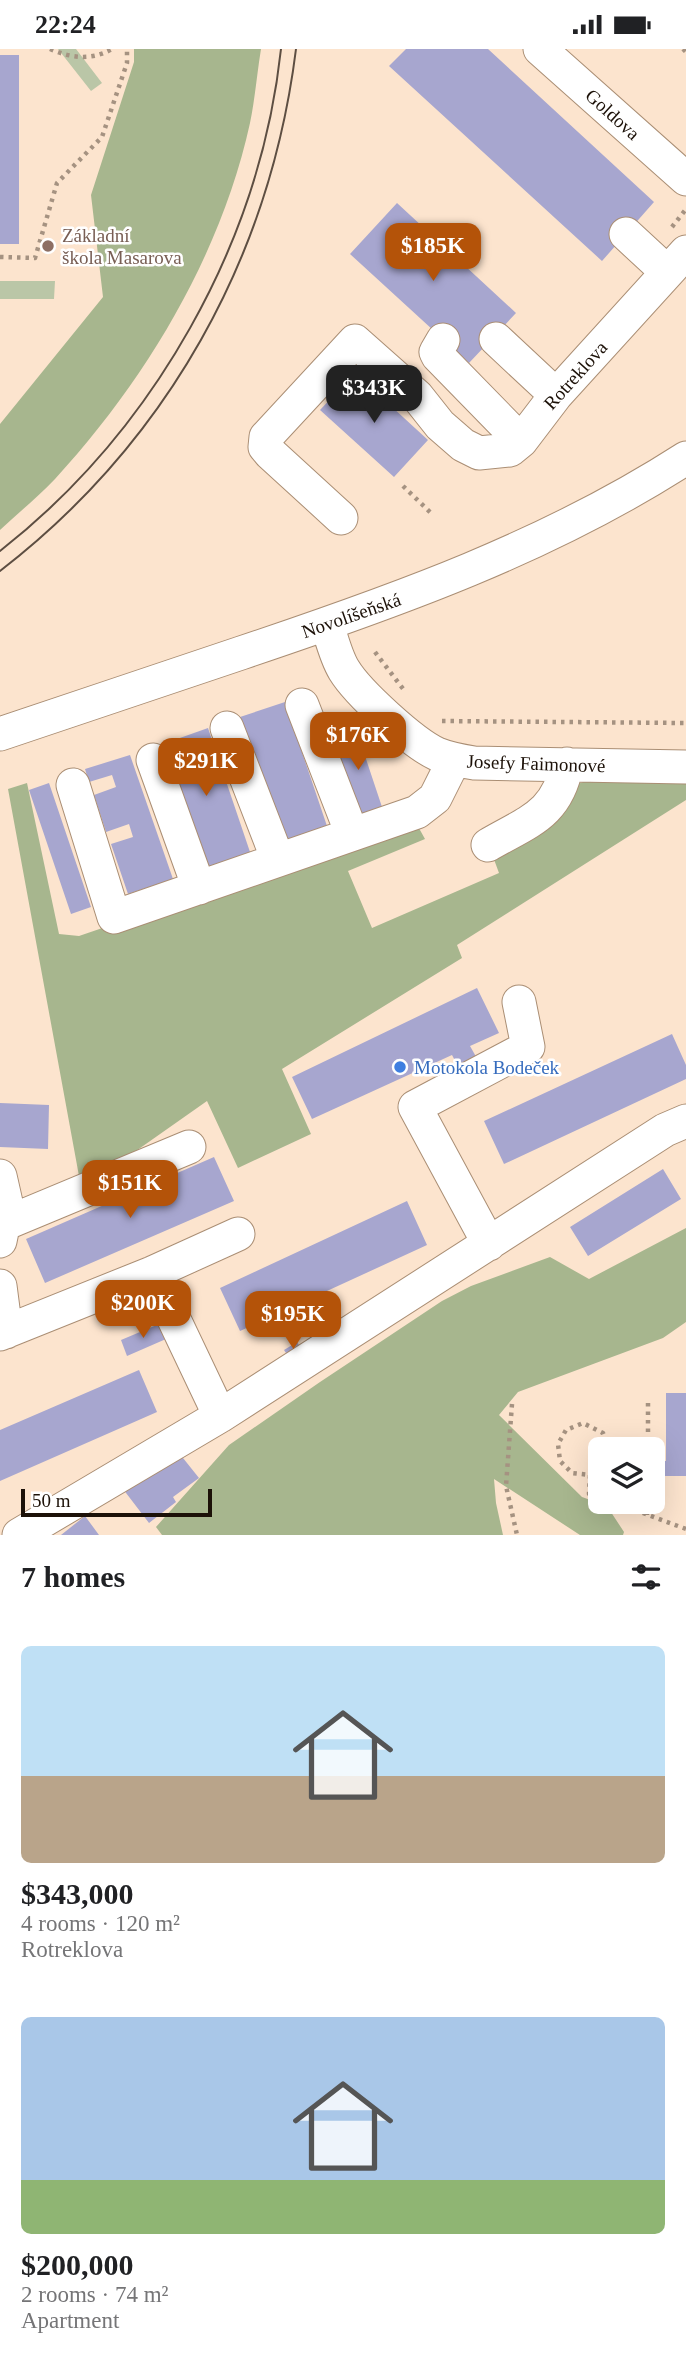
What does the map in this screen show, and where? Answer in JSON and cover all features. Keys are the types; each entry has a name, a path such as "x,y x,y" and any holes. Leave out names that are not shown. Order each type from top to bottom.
{"street":[{"name":"Goldova","path":"540,49 686,179"},
{"path":"626,234 677,262"},
{"name":"Rotreklova","path":"521,441 556,395 677,262"},
{"path":"496,339 556,395"},
{"path":"341,518 270,453 265,442 266,437 355,341 417,396 440,425 463,445 480,453 510,450 521,441 438,356 436,352 443,340"},
{"name":"Novolíšeňská","path":"0,734 419,591 555,533 686,458"},
{"name":"Josefy Faimonové","path":"327,624 341,665 352,682 398,726 423,745 454,760 494,764 686,767"},
{"path":"302,705 352,834"},
{"path":"227,729 278,859"},
{"path":"153,760 199,888"},
{"path":"73,785 114,917 417,812 435,798 454,760"},
{"path":"488,845 543,813 559,792 567,764"},
{"path":"489,1244 415,1107 528,1047 519,1002"},
{"path":"19,1535 220,1416 665,1130 686,1121"},
{"path":"2,1235 189,1147"},
{"path":"0,1176 7,1207 2,1235"},
{"path":"0,1286 3,1333 152,1273 238,1234"},
{"path":"152,1273 220,1416"}],"path":[{"path":"50,49 76,58 97,56 112,49"},
{"path":"0,257 35,258 57,183 102,138 127,63 127,49"},
{"path":"403,486 432,514"},
{"path":"375,652 406,692"},
{"path":"436,721 686,723"},
{"path":"648,1400 648,1437"},
{"path":"512,1404 506,1486 517,1535"},
{"path":"588,1475 572,1473 560,1461 558,1444 566,1430 583,1423 603,1433 604,1437"},
{"path":"647,1515 686,1529"}],"green space":[{"path":"58,49 76,49 102,83 91,91"},
{"path":"134,49 261,49 250,123 237,172 200,268 149,358 88,441 48,486 0,530 0,424 103,297 91,195 134,62"},
{"path":"0,281 55,281 54,299 0,299"},
{"path":"686,778 686,800 457,945 462,958 282,1069 311,1134 238,1168 207,1101 116,1165 79,1176 8,789 27,783 59,934 79,936 415,821 425,839 348,871 372,928 499,873 492,854 573,786 588,780"},
{"path":"686,1228 686,1322 663,1338 518,1392 499,1415 582,1497 588,1499 588,1514 612,1514 624,1532 623,1535 580,1535 494,1479 503,1535 162,1535 156,1527 229,1445 442,1301 471,1286 550,1257 589,1279"}],"building":[{"path":"406,49 488,49 654,202 602,261 389,66"},
{"path":"0,55 19,55 19,244 0,244"},
{"path":"397,203 516,313 469,363 350,254"},
{"path":"355,373 428,440 394,477 320,410"},
{"path":"285,702 327,826 282,841 240,717"},
{"path":"208,728 250,852 205,868 163,744"},
{"path":"356,729 382,807 360,815 333,736"},
{"path":"130,755 173,879 128,894 111,844 133,837 129,824 106,832 94,795 116,787 112,775 89,782 85,769"},
{"path":"49,783 91,907 71,914 29,790"},
{"path":"477,988 499,1033 470,1046 479,1062 460,1070 452,1055 312,1119 292,1077"},
{"path":"672,1034 686,1065 686,1079 504,1164 484,1121"},
{"path":"0,1103 49,1105 48,1149 0,1147"},
{"path":"214,1157 234,1201 45,1283 26,1239"},
{"path":"663,1169 681,1199 588,1256 570,1227"},
{"path":"407,1201 427,1245 240,1331 220,1288"},
{"path":"159,1324 166,1339 127,1356 121,1340"},
{"path":"297,1342 303,1351 290,1359 284,1350"},
{"path":"139,1370 157,1412 0,1481 0,1430"},
{"path":"666,1393 686,1393 686,1476 665,1476"},
{"path":"179,1453 199,1478 173,1497 176,1502 149,1523 123,1489"},
{"path":"85,1516 99,1535 61,1535"}],"tram line":[{"path":"0,551 55,503 106,449 151,391 190,328 223,262 250,193 269,122 281,49"},
{"path":"0,571 60,520 113,464 160,404 201,340 235,272 262,201 283,126 296,49"}],"place":[{"name":"Základní škola Masarova","path":"48,246"},
{"name":"Motokola Bodeček","path":"400,1067"}]}
